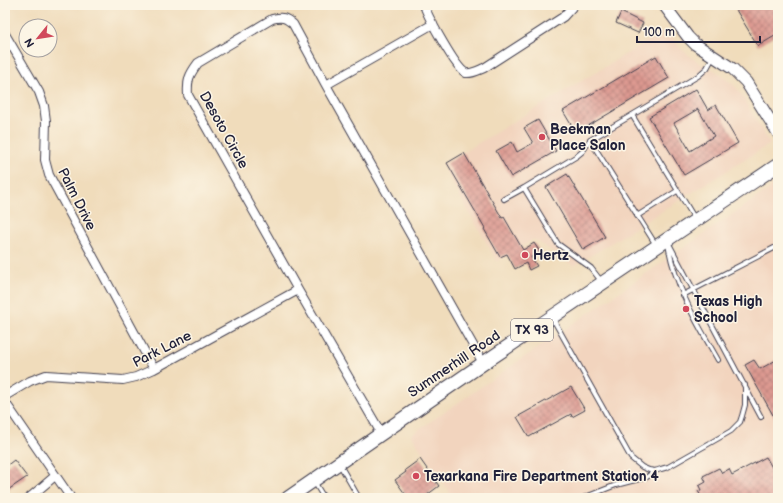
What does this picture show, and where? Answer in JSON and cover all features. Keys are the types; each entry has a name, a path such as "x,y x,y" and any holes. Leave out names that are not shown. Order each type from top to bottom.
{"main road":[{"name":"Summerhill Road","path":"288,498 552,317 778,166"}],"street":[{"path":"424,5 433,24 461,69 467,73 475,72 484,68 563,17 574,5"},
{"path":"664,5 688,37 702,49 733,69 746,82 778,134"},
{"name":"Desoto Circle","path":"381,433 188,95 187,84 190,73 198,63 272,19 279,17 285,18 293,24 483,364"},
{"path":"326,85 433,24"},
{"name":"Palm Drive","path":"6,39 39,92 44,106 46,121 45,160 49,175 154,369"},
{"name":"Park Lane","path":"5,396 30,381 46,375 123,380 136,377 154,369 298,290"},
{"path":"5,402 71,498"},
{"path":"29,498 55,476"}],"lane":[{"path":"504,199 577,156 583,151 590,140 698,76 707,68 713,56"},
{"path":"632,115 696,221"},
{"path":"590,140 636,216 662,243 693,289 762,417"},
{"path":"524,188 558,244 591,268 603,283"},
{"path":"636,216 677,191"},
{"path":"662,243 688,306 718,360"},
{"path":"683,294 778,246"},
{"path":"552,317 631,458 642,467 655,471"},
{"path":"583,498 616,485 647,477 655,471 668,467 731,431 740,422 742,416 745,405 745,385"},
{"path":"339,463 359,498"},
{"path":"313,481 324,498"}],"shaded area":[{"path":"666,30 680,48 699,63 714,70 734,85 770,144 574,266 534,239 497,261 442,165"},
{"name":"Texas High School","path":"778,183 778,498 453,498 411,435"}],"building":[{"path":"733,5 778,5 778,34 758,46"},
{"path":"621,12 643,23 638,33 616,23"},
{"path":"656,56 669,78 576,133 563,111"},
{"path":"696,89 708,110 716,105 738,143 684,175 649,117","holes":["698,109 714,136 690,151 674,123"]},
{"path":"538,120 556,151 511,177 496,151 512,142 517,152 533,143 524,128"},
{"path":"464,153 502,218 504,217 523,250 534,243 540,252 531,257 537,266 529,270 526,263 515,269 507,254 500,257 447,163"},
{"path":"567,174 605,237 583,250 546,187"},
{"path":"778,359 778,424 745,365 754,360 760,369"},
{"path":"571,387 585,410 572,417 571,414 529,437 517,417"},
{"path":"766,457 778,478 778,498 702,498 698,491 701,490 699,486 706,482 703,476 719,468 722,473 729,469 732,475"},
{"name":"Texarkana Fire Department Station 4","path":"420,459 439,486 427,495 429,498 408,498 395,480 406,472 405,470"},
{"path":"14,460 27,477 5,492 5,467"}],"place":[{"name":"Beekman Place Salon","path":"542,137"},
{"name":"Hertz","path":"525,255"},
{"name":"Texas High School","path":"686,309"},
{"name":"Texarkana Fire Department Station 4","path":"416,476"}]}
